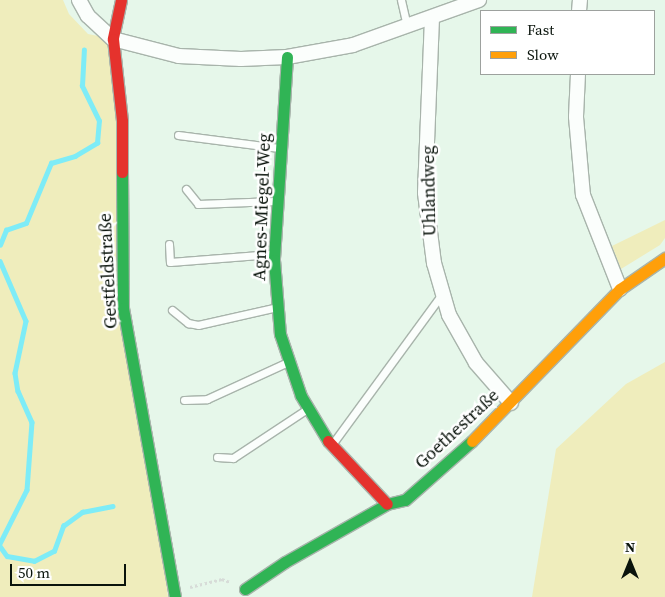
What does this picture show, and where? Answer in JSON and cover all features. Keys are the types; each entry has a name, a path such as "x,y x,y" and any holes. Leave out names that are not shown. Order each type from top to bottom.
{"street":[{"path":"79,0 88,16 113,39 179,56 242,59 287,57 353,44 407,27 479,0"},
{"name":"Gestfeldstraße","path":"120,0 113,39 122,121 123,308 175,594"},
{"name":"Uhlandweg","path":"432,18 425,193 428,234 442,294 449,315 476,363 511,403"},
{"name":"Agnes-Miegel-Weg","path":"287,57 274,254 280,334 308,408 331,446 387,504"},
{"path":"578,75 576,117 583,195 620,289"},
{"name":"Goethestraße","path":"245,589 285,562 387,504 405,500 457,456 511,403 620,289 665,258"}],"lane":[{"path":"400,0 407,27"},
{"path":"178,135 281,148"},
{"path":"186,189 198,204 278,201"},
{"path":"169,244 170,262 274,254"},
{"path":"331,446 442,294"},
{"path":"172,310 188,323 198,325 277,307"},
{"path":"184,400 211,397 290,362"},
{"path":"217,457 233,458 308,408"}],"path":[{"path":"175,594 222,578 245,589"}],"shaded area":[{"path":"0,0 63,0 69,14 88,34 113,39 121,246 168,597 0,597"},
{"path":"665,220 665,238 660,245 621,269 612,246"},
{"path":"665,362 665,597 532,597 556,449 626,384"}],"waterway":[{"path":"0,245 6,230 26,223 51,163 75,156 97,143 99,121 82,86 84,50"},
{"path":"0,261 26,321 15,373 18,391 32,422 27,490 0,544"},
{"path":"0,546 7,556 34,561 54,551 63,526 82,512 112,506"}],"traffic: fast":[{"path":"287,57 274,260 280,334 301,396 328,441"},
{"path":"122,172 123,308 175,597"},
{"path":"245,589 285,562 387,504 405,500 472,441"}],"traffic: slow":[{"path":"472,441 620,289 665,258"}],"traffic: jam":[{"path":"121,0 113,39 122,121 122,172"},
{"path":"328,441 387,504"}]}
